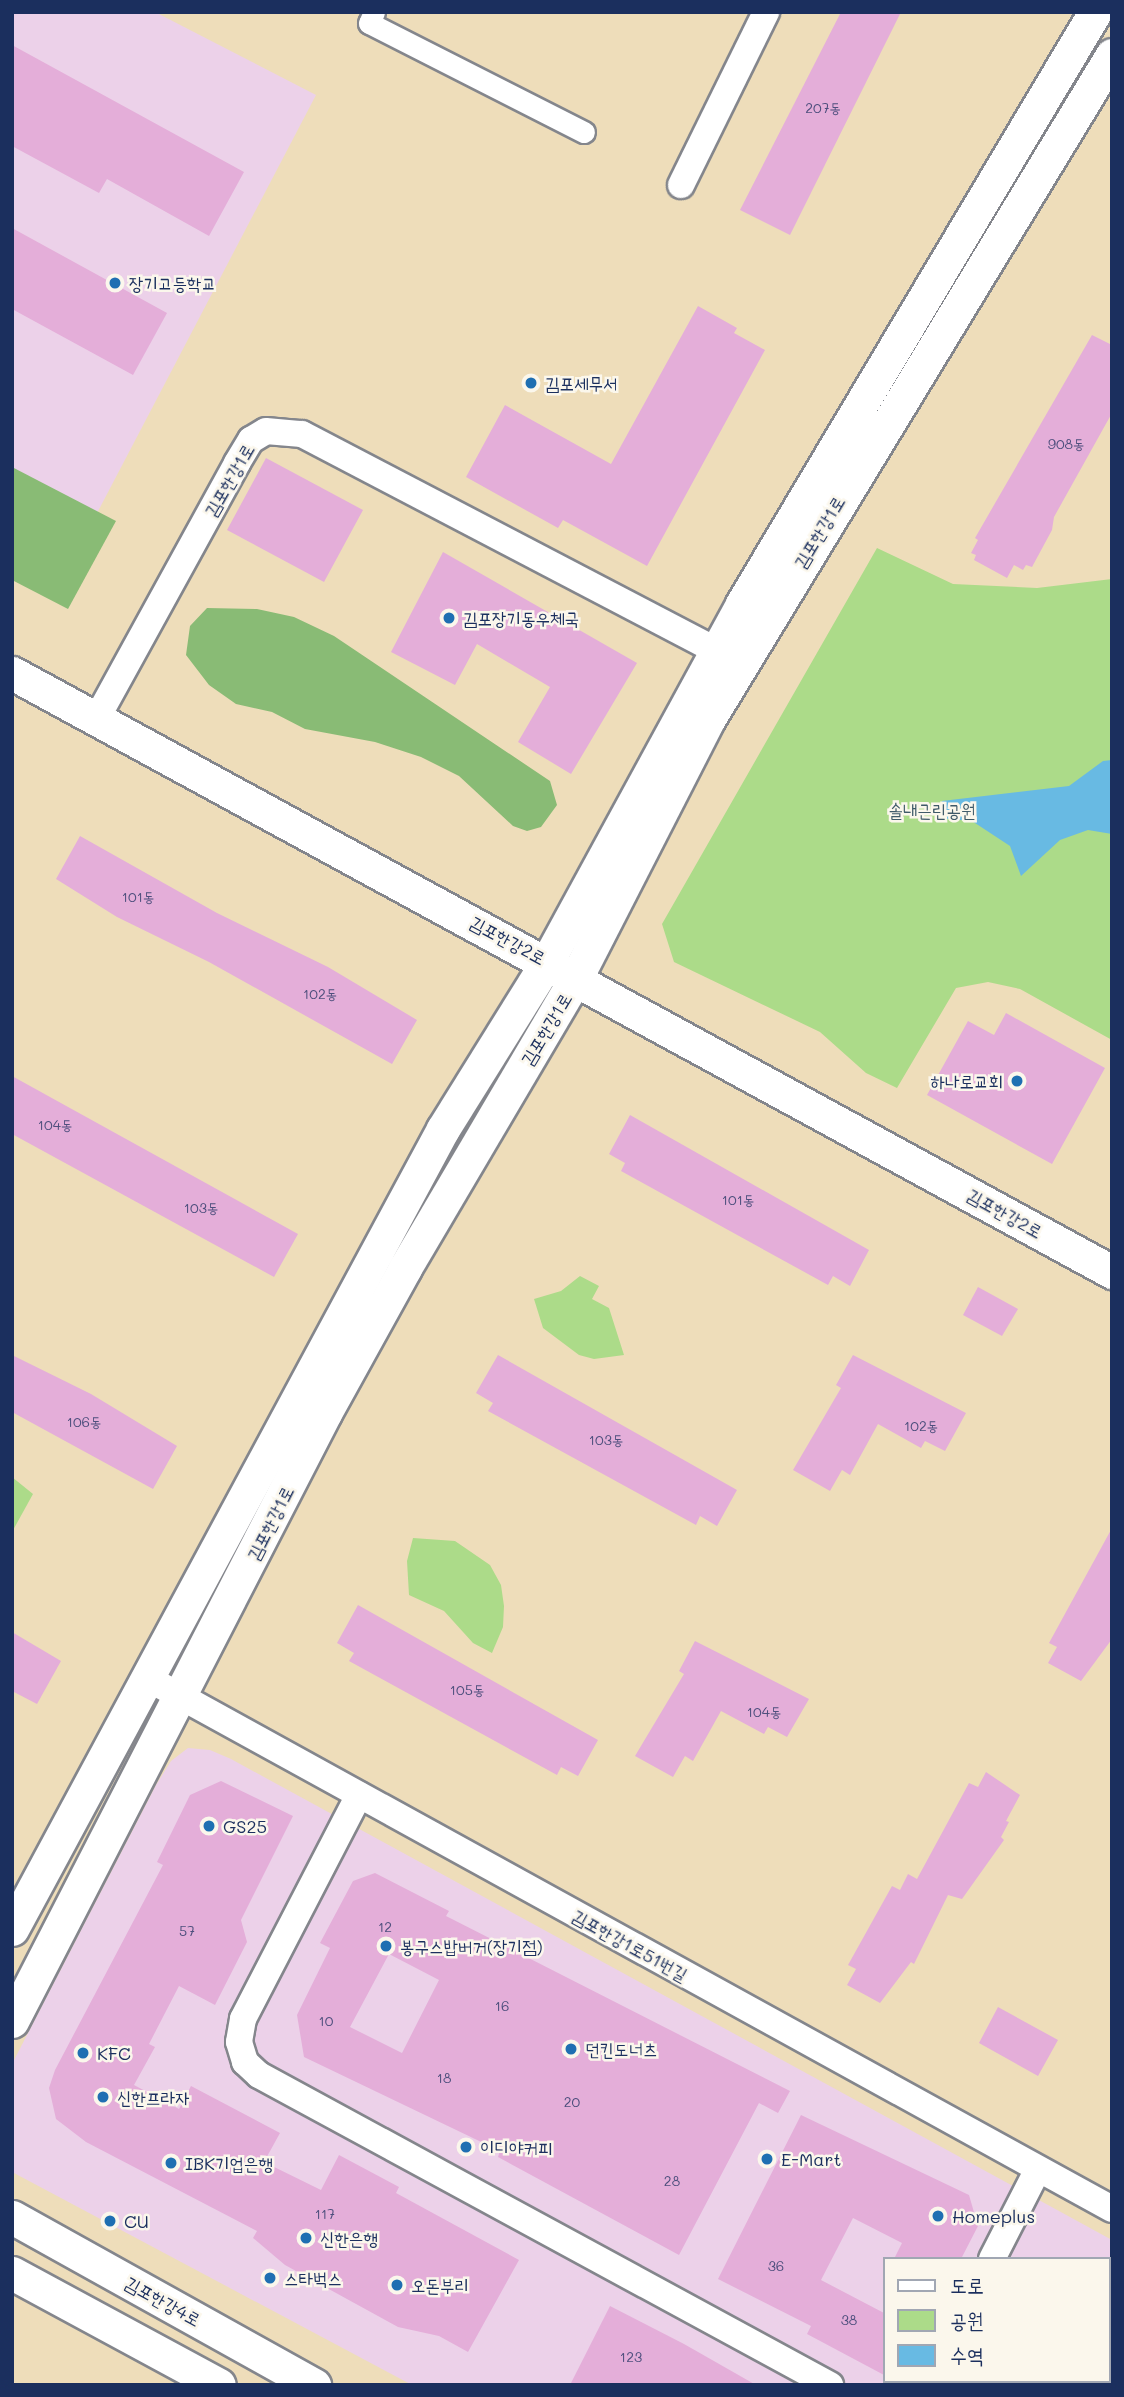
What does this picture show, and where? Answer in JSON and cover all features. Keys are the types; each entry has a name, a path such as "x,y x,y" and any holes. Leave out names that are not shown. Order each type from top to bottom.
{"street":[{"path":"374,12 369,23 584,132"},
{"path":"681,185 766,12"},
{"name":"김포한강1로","path":"12,1929 443,1129 547,961 716,650 1096,12"},
{"name":"김포한강1로","path":"12,2021 391,1292 576,978 708,720 1112,55"},
{"name":"김포한강1로","path":"97,718 237,463 251,440 266,430 302,434 716,650"},
{"name":"김포한강2로","path":"12,673 547,961 1112,1272"},
{"name":"김포한강1로51번길","path":"149,1679 1037,2171 1112,2209"},
{"path":"359,1795 243,2019 239,2042 245,2062 259,2075 830,2385"},
{"path":"993,2257 1037,2171"},
{"name":"김포한강4로","path":"12,2217 314,2385"},
{"path":"12,2273 219,2385"}],"shaded area":[{"name":"장기고등학교","path":"12,12 155,12 316,95 95,517 12,472"},
{"path":"188,1748 210,1750 231,1759 1112,2240 1112,2385 412,2385 14,2173 12,2064 156,1785 171,1761"}],"green space":[{"path":"12,467 116,521 68,609 12,580"},
{"name":"솔내근린공원","path":"877,548 953,584 1037,588 1112,579 1112,1040 1020,989 988,982 956,988 897,1088 866,1073 820,1032 674,962 662,924"},
{"path":"207,608 257,609 294,617 334,636 550,781 557,805 541,827 527,831 513,826 459,776 421,757 375,742 305,729 272,712 236,704 209,685 186,655 190,626"},
{"path":"580,1276 599,1286 592,1299 609,1308 624,1355 594,1359 579,1355 543,1328 534,1299 561,1291"},
{"path":"12,1477 33,1494 12,1532"},
{"path":"413,1538 455,1541 490,1565 501,1585 504,1606 503,1627 492,1653 473,1643 444,1611 409,1595 407,1561"}],"water":[{"path":"1112,760 1112,834 1088,830 1060,840 1021,876 1010,846 972,821 937,818 942,801 1069,786 1103,761"}],"building":[{"path":"841,12 901,12 790,235 740,210"},
{"path":"12,45 244,172 209,236 107,179 99,193 12,146"},
{"path":"12,228 167,313 133,375 12,309"},
{"path":"698,306 737,328 734,333 765,350 647,566 563,520 558,528 466,477 505,405 611,464"},
{"path":"1092,335 1112,345 1112,413 1054,517 1052,530 1032,567 1026,565 1023,570 1014,565 1007,578 974,560 976,555 971,553 978,540 975,538"},
{"path":"266,458 363,510 324,582 227,530"},
{"path":"443,552 637,663 571,774 518,742 550,687 477,644 455,685 391,652"},
{"path":"80,836 217,913 328,967 417,1020 392,1064 209,962 117,917 56,879"},
{"name":"하나로교회","path":"1006,1013 1105,1068 1052,1164 927,1095 968,1021 994,1035"},
{"path":"12,1076 298,1234 274,1277 12,1134"},
{"path":"630,1115 869,1250 850,1286 833,1276 828,1285 621,1171 625,1163 609,1154"},
{"path":"978,1287 1018,1309 1002,1336 963,1315"},
{"path":"12,1355 91,1394 177,1446 153,1489 12,1412"},
{"path":"498,1355 737,1490 717,1526 700,1516 696,1525 488,1411 493,1403 476,1393"},
{"path":"853,1355 966,1413 945,1451 925,1441 921,1448 878,1424 850,1475 842,1470 830,1491 793,1470 841,1388 836,1385"},
{"path":"1112,1528 1112,1639 1081,1681 1048,1663 1057,1647 1049,1643"},
{"path":"358,1605 598,1740 578,1776 561,1767 557,1775 349,1661 354,1653 337,1643"},
{"path":"12,1632 61,1661 37,1704 12,1691"},
{"path":"695,1641 809,1699 787,1737 768,1727 764,1734 721,1711 693,1761 685,1756 673,1777 635,1756 684,1674 679,1671"},
{"path":"986,1772 1020,1795 1006,1821 1009,1822 1001,1837 1004,1840 962,1899 948,1895 914,1964 911,1962 880,2003 847,1985 856,1969 848,1965 892,1886 900,1890 908,1874 917,1879 969,1783 978,1787"},
{"path":"221,1781 293,1816 241,1920 247,1942 215,2005 179,1986 149,2044 155,2047 134,2085 179,2109 191,2086 280,2133 264,2162 321,2190 339,2155 399,2187 396,2193 519,2260 468,2352 439,2336 398,2327 285,2265 253,2238 257,2231 86,2142 56,2119 49,2088 55,2070 163,1865 157,1862 190,1795"},
{"path":"375,1873 449,1911 446,1916 790,2091 778,2113 759,2103 679,2255 498,2157 500,2151 304,2057 297,2015 330,1948 320,1943 353,1881","holes":["389,1954 439,1980 402,2053 350,2027"]},
{"path":"998,2007 1058,2040 1038,2076 979,2043"},
{"path":"801,2115 969,2195 978,2226 962,2257 895,2257 902,2243 853,2218 821,2280 883,2312 883,2374 807,2334 811,2326 718,2279"},
{"path":"610,2306 684,2344 756,2385 570,2385"}],"place":[{"name":"장기고등학교","path":"115,283"},
{"name":"김포세무서","path":"531,383"},
{"name":"김포장기동우체국","path":"449,618"},
{"name":"하나로교회","path":"1017,1081"},
{"name":"GS25","path":"209,1826"},
{"name":"봉구스밥버거(장기점)","path":"386,1946"},
{"name":"던킨도너츠","path":"571,2049"},
{"name":"KFC","path":"83,2053"},
{"name":"신한프라자","path":"103,2097"},
{"name":"이디야커피","path":"466,2147"},
{"name":"E-Mart","path":"767,2159"},
{"name":"IBK기업은행","path":"171,2163"},
{"name":"Homeplus","path":"938,2216"},
{"name":"CU","path":"110,2221"},
{"name":"신한은행","path":"306,2238"},
{"name":"스타벅스","path":"270,2278"},
{"name":"오돈부리","path":"397,2285"}]}
